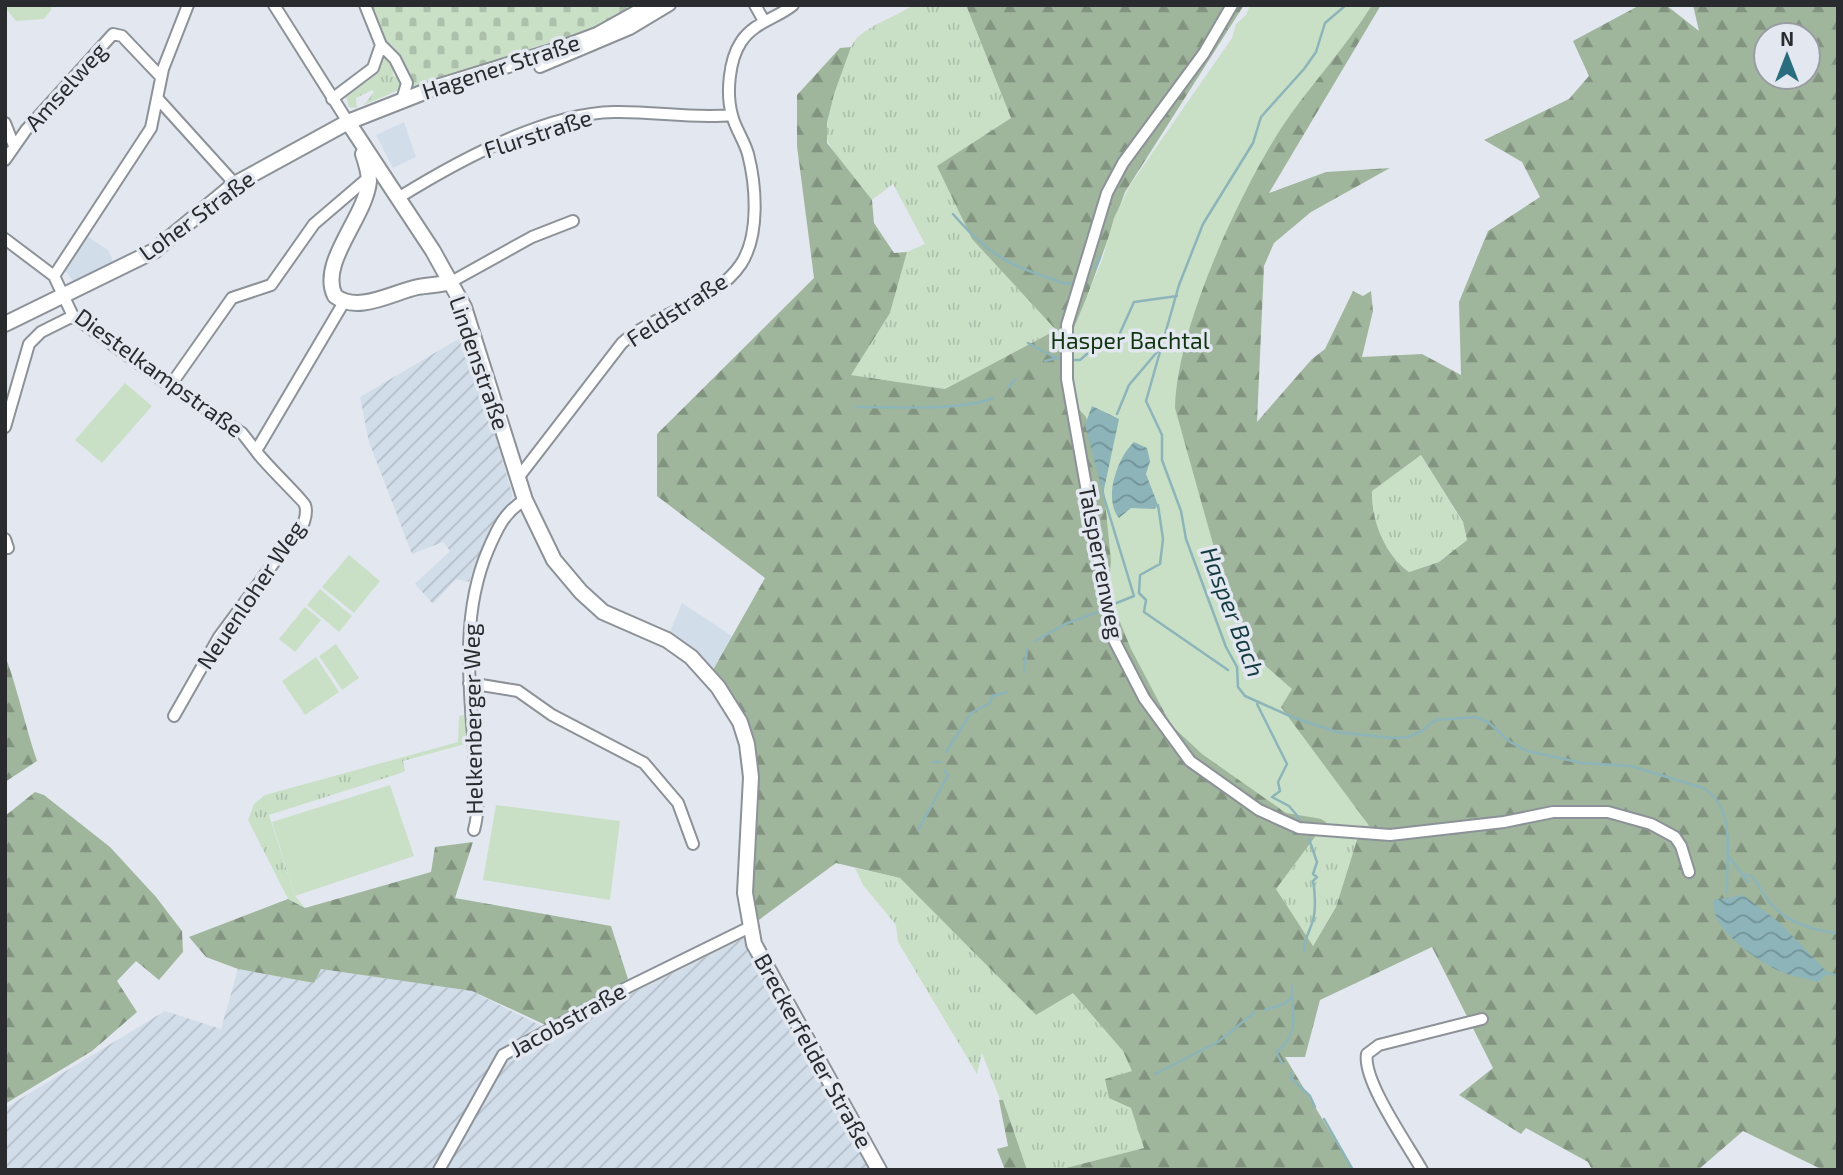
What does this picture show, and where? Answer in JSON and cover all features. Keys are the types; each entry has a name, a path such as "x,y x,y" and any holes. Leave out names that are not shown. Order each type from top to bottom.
{"main road":[{"name":"Hagener Straße","path":"348,122 402,100 557,50 597,34 651,5"},
{"name":"Lindenstraße","path":"348,122 376,176 398,198 451,282 467,317 535,525"},
{"name":"Loher Straße","path":"5,324 154,251 235,184 348,122"},
{"path":"376,176 331,272 331,289 344,302 359,303 420,286 451,282"},
{"path":"420,286 438,277 442,266"},
{"name":"Breckerfelder Straße","path":"535,525 560,569 588,599 612,617 681,648 710,678 736,713 747,744 751,777 744,893 750,927 764,966 823,1066 878,1170"}],"street":[{"path":"54,276 151,128 159,100 161,77 188,5"},
{"path":"274,5 348,122"},
{"path":"365,5 381,45 395,59 407,83 402,100"},
{"path":"540,67 630,29 670,5"},
{"path":"755,5 764,21"},
{"name":"Feldstraße","path":"518,478 622,343 640,329 723,283 744,260 752,233 751,168 745,145 732,115 730,83 737,49 750,30 793,5"},
{"name":"Talsperrenweg","path":"1232,5 1205,53 1123,163 1107,193 1068,325 1067,379 1113,638 1144,698 1190,761 1259,810 1299,828 1390,835 1504,822 1553,812 1590,810 1625,816 1666,831 1681,846 1689,872"},
{"name":"Amselweg","path":"5,160 14,146 113,34 122,36 161,77"},
{"path":"332,99 366,77 373,68 381,45"},
{"path":"159,100 235,184"},
{"name":"Flurstraße","path":"398,198 459,160 579,116 613,112 684,117 732,115"},
{"path":"5,123 14,146"},
{"path":"170,386 232,298 271,285 314,224 376,176"},
{"path":"451,282 520,243 573,221"},
{"path":"5,239 54,276 62,295"},
{"name":"Diestelkampstraße","path":"62,295 74,316 170,386 242,433 256,451"},
{"path":"256,451 344,302"},
{"path":"5,427 29,344 41,332 74,316"},
{"name":"Neuenloher Weg","path":"173,716 219,636 305,517 303,501 273,474 256,451"},
{"name":"Helkenberger Weg","path":"474,830 477,818 469,683 470,627 479,573 498,528 512,507 525,500"},
{"path":"469,683 518,691 552,715 645,763 678,803 693,844"},
{"name":"Jacobstraße","path":"439,1170 503,1055 750,927"},
{"path":"1422,1170 1371,1077 1366,1065 1367,1054 1379,1045 1482,1019"}],"shaded area":[{"path":"404,122 416,157 393,168 376,135"},
{"path":"87,236 108,250 114,263 73,281 65,270"},
{"path":"465,335 513,496 482,549 469,582 456,579 433,604 415,584 450,551 443,542 412,554 369,442 360,397"},
{"path":"682,603 732,636 713,670 689,647 669,634"},
{"path":"744,938 873,1170 5,1170 5,1108 165,1011 221,1029 238,969 314,983 321,969 472,991 553,1032"}],"green space":[{"path":"6,5 51,5 51,10 44,19 16,21"},
{"path":"371,5 638,5 588,30 413,87 385,41"},
{"path":"913,5 966,5 1011,118 938,166 972,239 1056,330 945,389 850,375 890,313 907,252 925,244 893,184 872,200 838,159 827,135 835,90 846,58 857,38"},
{"path":"966,5 1244,5 1125,192 1084,305 1338,5 1381,5 1269,193 1326,172 1390,168 1311,212 1274,243 1264,266 1257,422 1312,359 1325,349 1353,291 1363,296 1371,291 1373,311 1362,357 1422,354 1461,375 1459,302 1488,231 1540,197 1522,162 1484,140 1569,99 1589,76 1573,41 1640,5 1666,5 1699,31 1693,5 1838,5 1838,1170 1823,1170 1743,1131 1698,1170 1592,1170 1588,1162 1526,1128 1521,1134 1459,1095 1493,1068 1432,947 1320,1000 1305,1057 1285,1057 1353,1170 1058,1170 1144,1148 1131,1108 1109,1098 1105,1079 1132,1071 1123,1051 1073,993 1036,1015 900,878 836,863 752,925 748,871 752,742 740,708 713,670 765,578 657,496 657,434 814,278 797,146 797,95 840,48 851,47 834,94 827,123 827,143 872,200 874,223 894,253 907,252 890,313 851,375 945,389 1056,330 972,239 937,166 1011,118","holes":["1421,455 1463,522 1467,540 1439,562 1409,572 1386,547 1374,514 1372,491","1201,747 1362,824 1336,907 1313,946 1276,889 1326,822"]},
{"name":"Hasper Bachtal","path":"1250,5 1372,5 1280,130 1228,227 1212,264 1186,340 1178,376 1175,408 1234,619 1259,660 1292,689 1281,707 1370,827 1286,813 1202,754 1171,725 1131,649 1108,593 1111,561 1103,481 1086,417 1074,404 1071,367 1073,330 1102,260 1114,218 1130,185 1232,38 1236,24 1246,15"},
{"path":"383,57 393,64 393,76 399,78 401,89 364,105 374,92 372,90 356,98 357,108 349,107 346,97 378,73"},
{"path":"125,383 152,406 102,463 75,440"},
{"path":"1421,455 1463,523 1467,540 1439,562 1409,572 1393,556 1381,536 1374,513 1372,490"},
{"path":"349,555 380,581 354,613 322,587"},
{"path":"320,589 352,616 339,632 307,605"},
{"path":"305,607 321,620 295,652 279,639"},
{"path":"336,644 359,678 342,690 319,656"},
{"path":"5,655 37,761 5,782"},
{"path":"316,657 339,692 305,715 282,681"},
{"path":"465,715 465,744 403,761 405,771 398,774 269,815 295,896 305,908 288,899 248,820 254,804 265,795 458,742 459,716"},
{"path":"1201,747 1362,824 1336,907 1312,947 1276,889"},
{"path":"390,785 414,856 295,896 272,822"},
{"path":"35,792 44,795 110,847 156,897 182,931 183,952 159,980 136,961 117,981 137,1012 92,1051 5,1104 5,816"},
{"path":"496,805 620,821 610,900 483,880"},
{"path":"473,842 455,898 611,926 628,979 550,1027 472,991 321,969 314,983 238,969 206,957 189,937 288,899 305,908 431,872 435,847"},
{"path":"855,868 900,878 1036,1015 1073,992 1123,1051 1133,1071 1105,1079 1131,1107 1145,1148 1058,1170 1027,1170 982,1053 977,1074 898,942 896,925 863,885"},
{"path":"999,1100 1003,1100 1027,1170 1005,1170 997,1149 1008,1146"}],"water":[{"path":"1092,406 1119,419 1103,494 1085,425"},
{"path":"1134,442 1147,448 1150,461 1146,474 1158,505 1155,509 1131,508 1119,518 1112,500 1114,479 1122,458"},
{"path":"1743,895 1780,923 1828,973 1818,982 1782,972 1733,939 1718,920 1714,900"}],"waterway":[{"name":"Hasper Bach","path":"1346,5 1325,23 1316,52 1261,117 1253,143 1203,224 1179,285 1146,401 1162,435 1162,460 1181,511 1186,539 1226,647 1237,667 1238,687 1245,696 1292,717 1337,732 1407,737 1422,731 1435,720 1476,717 1488,722 1510,742 1527,751 1582,763 1631,766 1703,788 1714,797 1725,820 1728,849 1727,892"},
{"path":"953,214 985,246 1007,261 1062,283 1075,282"},
{"path":"1095,269 1100,257"},
{"path":"1071,360 1080,360 1096,346 1115,344 1134,302 1177,296"},
{"path":"1028,343 1056,358 1062,358"},
{"path":"1117,414 1129,385 1163,345"},
{"path":"1045,361 1056,358"},
{"path":"1008,388 1015,379"},
{"path":"856,407 944,407 993,398"},
{"path":"1103,494 1134,596 1114,604"},
{"path":"1158,505 1163,539 1160,564 1140,575 1139,593 1146,600 1144,612 1228,670"},
{"path":"1035,641 1065,624 1098,612"},
{"path":"1024,672 1027,649"},
{"path":"946,752 971,713 990,703 992,696 1007,692"},
{"path":"1257,704 1287,764 1278,782 1280,791 1272,797 1289,806 1300,819"},
{"path":"933,762 940,762"},
{"path":"918,830 948,775 944,770"},
{"path":"1304,951 1314,916 1313,881 1317,877 1313,874 1317,862 1309,839"},
{"path":"1727,854 1748,882"},
{"path":"1744,875 1751,876 1771,904 1793,921 1811,928 1838,933"},
{"name":"Hasper Bach","path":"1828,973 1838,976"},
{"path":"1282,1063 1276,1052 1284,1045 1292,1030 1292,986"},
{"path":"1265,1010 1284,1004 1292,997"},
{"path":"1155,1074 1218,1042 1255,1012"},
{"path":"1291,1073 1291,1078 1310,1096 1315,1107"},
{"path":"1324,1119 1353,1170"}]}
